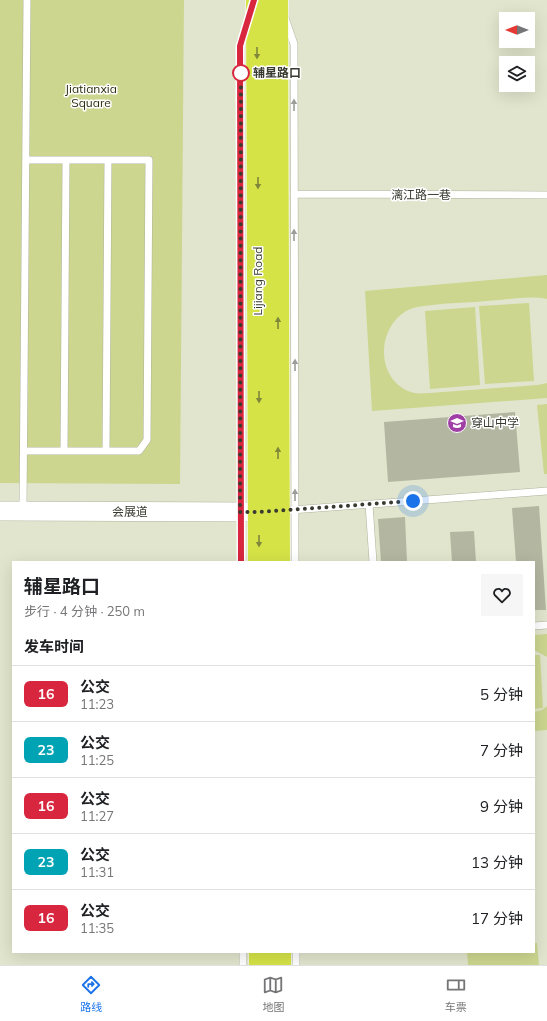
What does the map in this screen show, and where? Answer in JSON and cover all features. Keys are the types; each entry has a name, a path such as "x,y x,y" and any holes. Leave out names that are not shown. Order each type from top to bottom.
{"highway":[{"name":"Lijiang Road","path":"256,0 268,511 279,561"},
{"name":"Lijiang Road","path":"259,561 268,511 278,0"},
{"path":"260,953 260,965"},
{"path":"280,953 280,965"}],"street":[{"name":"会展道","path":"0,511 268,511"}],"lane":[{"path":"23,511 27,0"},
{"path":"242,561 268,511 294,194 294,44 278,0"},
{"path":"24,451 139,451 147,440 149,183 149,160 26,160"},
{"path":"64,451 66,160"},
{"path":"106,451 108,160"},
{"name":"漓江路一巷","path":"294,194 547,195"},
{"path":"268,511 547,491"},
{"path":"369,504 373,561"},
{"path":"268,511 294,561"},
{"path":"535,626 547,625"},
{"path":"243,953 243,965"},
{"path":"296,953 296,965"}],"green space":[{"name":"Jiatianxia Square","path":"0,0 184,0 180,484 0,483"},
{"path":"547,275 547,299 532,297 517,298 434,305 417,307 408,310 396,320 389,331 385,343 384,356 387,368 393,379 402,387 414,393 538,385 547,383 547,398 372,411 365,291"},
{"path":"529,303 534,381 485,384 479,306"},
{"path":"475,307 480,385 430,389 425,311"},
{"path":"547,404 547,474 544,474 537,405"},
{"path":"547,634 547,657 535,651 535,635"},
{"path":"535,655 540,655 543,708 535,709"},
{"path":"547,706 547,730 535,731 535,712 542,710"},
{"path":"535,943 537,943 539,965 468,965 467,953 535,953"}],"building":[{"path":"515,412 520,472 388,482 384,422"},
{"path":"539,506 546,610 535,610 535,561 516,561 512,508"},
{"path":"405,517 407,561 381,561 378,519"},
{"path":"474,531 476,561 452,561 450,532"}],"bus line":[{"name":"16","path":"241,561 240,46 254,0"}],"place":[{"name":"辅星路口","path":"241,73"},
{"name":"穿山中学","path":"457,423"}],"route":[{"path":"241,73 240,512 259,512 413,501"}]}
